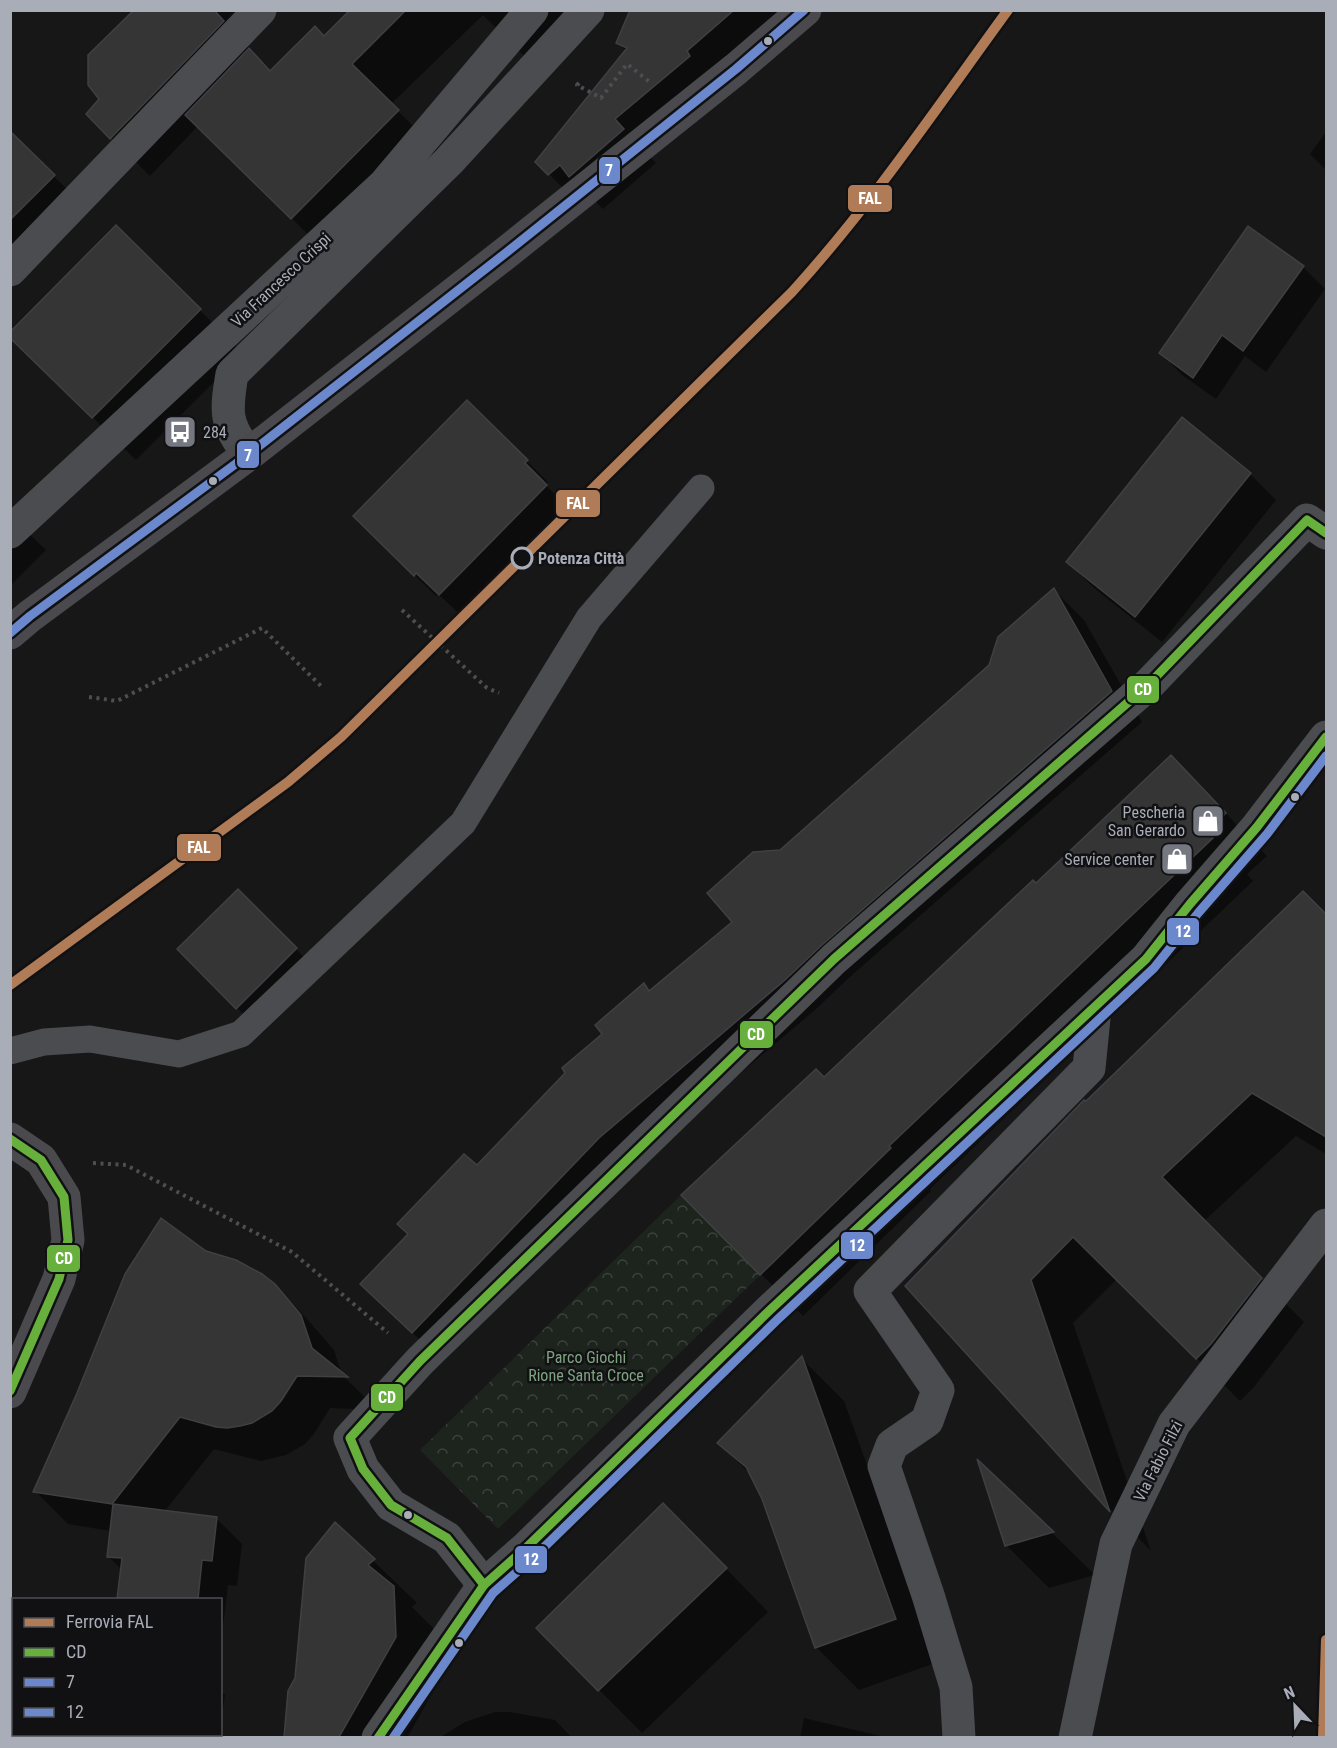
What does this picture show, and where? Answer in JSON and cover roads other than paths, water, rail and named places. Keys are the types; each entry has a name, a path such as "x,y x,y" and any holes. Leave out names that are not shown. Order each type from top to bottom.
{"street":[{"path":"10,270 260,10"},
{"name":"Via Francesco Crispi","path":"10,532 385,184 532,10"},
{"name":"Via Francesco Crispi","path":"249,454 235,438 226,409 232,374 449,161 588,10"},
{"path":"10,633 249,454 684,110 805,10"},
{"path":"484,1586 447,1538 392,1505 363,1468 350,1438 420,1361 834,959 1149,684 1307,520 1326,533"},
{"path":"378,1737 484,1586 769,1311 1146,959 1257,827 1326,737"},
{"path":"959,1737 956,1687 928,1595 884,1466 892,1446 927,1420 938,1390 870,1291 1089,1068 1095,1008"},
{"path":"10,1139 41,1160 64,1197 68,1240 59,1279 10,1392"},
{"name":"Via Fabio Filzi","path":"1075,1737 1116,1544 1169,1434 1174,1424 1326,1225"}],"lane":[{"path":"10,1051 44,1042 90,1039 179,1054 241,1034 463,823 588,618 701,488"}],"rail line":[{"name":"FAL","path":"10,985 288,782 341,737 792,292 877,189 1008,10"},
{"name":"FAL","path":"1323,1738 1326,1640"}],"place":[{"name":"284","path":"180,432"},
{"name":"Potenza Città","path":"522,558"},
{"name":"Pescheria San Gerardo","path":"1208,821"},
{"name":"Service center","path":"1177,859"}],"park label":[{"name":"Parco Giochi Rione Santa Croce","path":"586,1366"}]}
